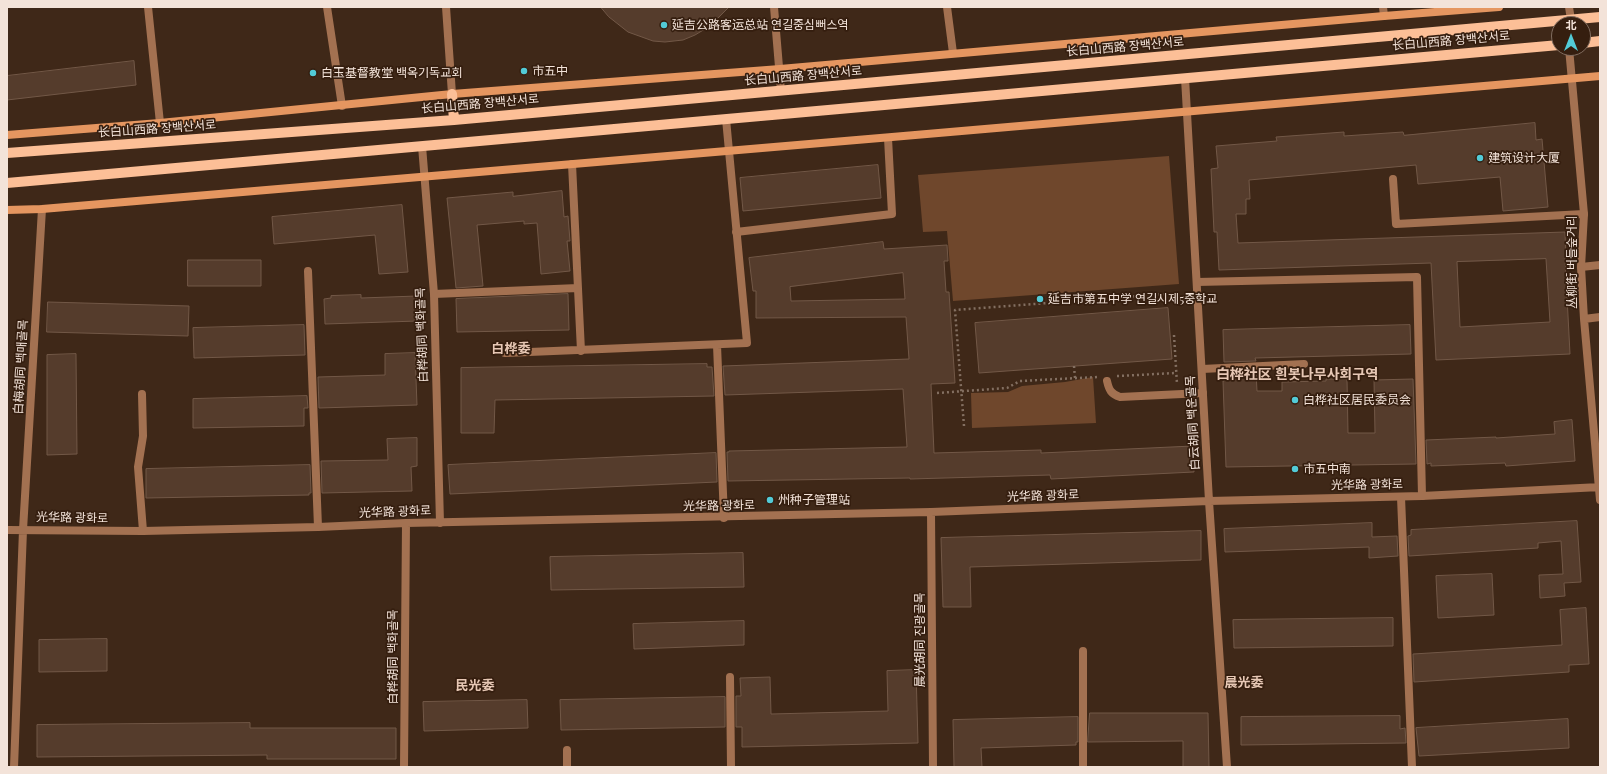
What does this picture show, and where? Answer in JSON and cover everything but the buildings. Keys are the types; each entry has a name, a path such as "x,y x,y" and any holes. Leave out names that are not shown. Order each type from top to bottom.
{"main road":[{"name":"长白山西路 장백산서로","path":"8,152 454,120 1551,22"},
{"name":"长白山西路 장백산서로","path":"7,183 1551,46"},
{"path":"452,94 454,120"}],"street":[{"path":"148,7 160,123"},
{"path":"327,7 342,106"},
{"path":"446,7 452,94"},
{"path":"774,7 781,91"},
{"path":"947,7 953,53"},
{"path":"7,134 160,123 452,94 780,70 1383,11 1499,7"},
{"name":"丛柳街 버들숲거리","path":"1570,56 1584,214 1582,267 1584,318 1600,500"},
{"path":"7,210 42,209 425,175 1187,113 1600,76"},
{"name":"白云胡同 백운골목","path":"1185,78 1209,501 1228,767"},
{"path":"505,353 747,343 726,119"},
{"path":"736,232 892,214 888,138"},
{"name":"白桦胡同 백화골목","path":"422,146 434,294 440,523"},
{"path":"572,164 581,351"},
{"path":"1393,179 1396,224 1584,214"},
{"name":"白梅胡同 백매골목","path":"14,767 23,530 42,209"},
{"path":"1582,267 1600,265"},
{"path":"308,271 318,527"},
{"path":"1197,282 1417,276 1422,496"},
{"path":"434,294 578,288"},
{"path":"1584,318 1600,317"},
{"path":"717,345 724,518"},
{"path":"1202,369 1304,364"},
{"path":"1109,378 1110,392 1120,397 1203,392"},
{"path":"142,394 143,436 138,467 143,531"},
{"name":"光华路 광화로","path":"7,530 143,531 318,527 406,523 724,518 932,512 1209,501 1422,496 1599,487"},
{"path":"1401,496 1412,767"},
{"name":"晨光胡同 진광골목","path":"932,512 933,767"},
{"name":"白桦胡同 백화골목","path":"404,767 406,523"},
{"path":"1083,651 1083,767"},
{"path":"730,677 731,767"},
{"path":"566,767 567,750"}],"path":[{"path":"964,426 955,310 1166,294"},
{"path":"1174,335 1177,394"},
{"path":"1074,366 1075,378"},
{"path":"937,393 1007,388 1020,381 1109,378 1176,373"}],"shaded area":[{"path":"1169,156 1179,284 953,301 947,231 923,232 918,175"},
{"path":"1093,377 1096,423 972,428 971,393 1008,392 1022,386 1065,382"}],"place":[{"name":"延吉公路客运总站 연길중심뻐스역","path":"664,25"},
{"name":"市五中","path":"524,71"},
{"name":"白玉基督教堂 백옥기독교회","path":"313,73"},
{"name":"建筑设计大厦","path":"1480,158"},
{"name":"延吉市第五中学 연길시제5중학교","path":"1040,299"},
{"name":"白桦社区居民委员会","path":"1295,400"},
{"name":"市五中南","path":"1295,469"},
{"name":"州种子管理站","path":"770,500"}],"district":[{"name":"白桦委","path":"511,349"},
{"name":"白桦社区 흰봇나무사회구역","path":"1297,375"},
{"name":"晨光委","path":"1244,683"},
{"name":"民光委","path":"475,686"}]}
